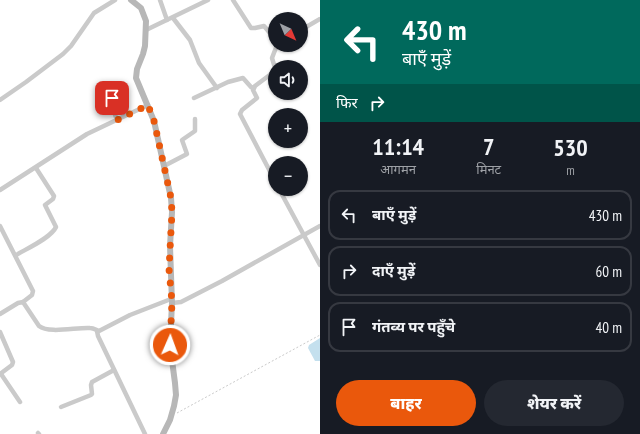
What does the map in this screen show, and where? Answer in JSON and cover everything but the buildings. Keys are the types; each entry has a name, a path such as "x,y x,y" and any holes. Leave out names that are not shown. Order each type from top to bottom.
{"street":[{"path":"0,100 63,54 71,46 94,13 115,0"},
{"path":"131,0 141,8 146,21 143,54 136,74 137,82 154,121 171,198 172,212 169,269 171,301 170,345 176,395 171,416 163,434"},
{"path":"160,0 167,20"},
{"path":"146,30 208,0"},
{"path":"233,0 251,28 264,26 268,31"},
{"path":"173,18 190,40 199,63 218,88"},
{"path":"308,26 320,19"},
{"path":"254,88 268,77"},
{"path":"194,98 228,82 243,78 254,88 257,98 242,110 241,116 268,168"},
{"path":"112,98 116,106 114,112 117,120"},
{"path":"0,190 87,134 148,105"},
{"path":"164,166 187,154 182,140 195,131 196,119"},
{"path":"16,255 39,241 56,227 45,206 53,199 54,196 36,168"},
{"path":"283,196 320,265"},
{"path":"0,226 34,292 23,302 18,303 0,314"},
{"path":"23,302 42,329 89,328 98,331 140,310 171,301 181,302 222,281 320,226"},
{"path":"98,331 98,336 145,434"},
{"path":"0,332 13,362 12,365 0,374 20,402"},
{"path":"61,407 91,395 90,385 92,382 114,370"}],"path":[{"path":"171,416 320,335"}],"water":[{"path":"320,338 320,361 315,361 308,348 309,345"}],"route":[{"path":"112,98 116,106 114,112 117,120 148,105 154,121 171,198 172,212 169,269 172,302 169,334 170,345"}]}
